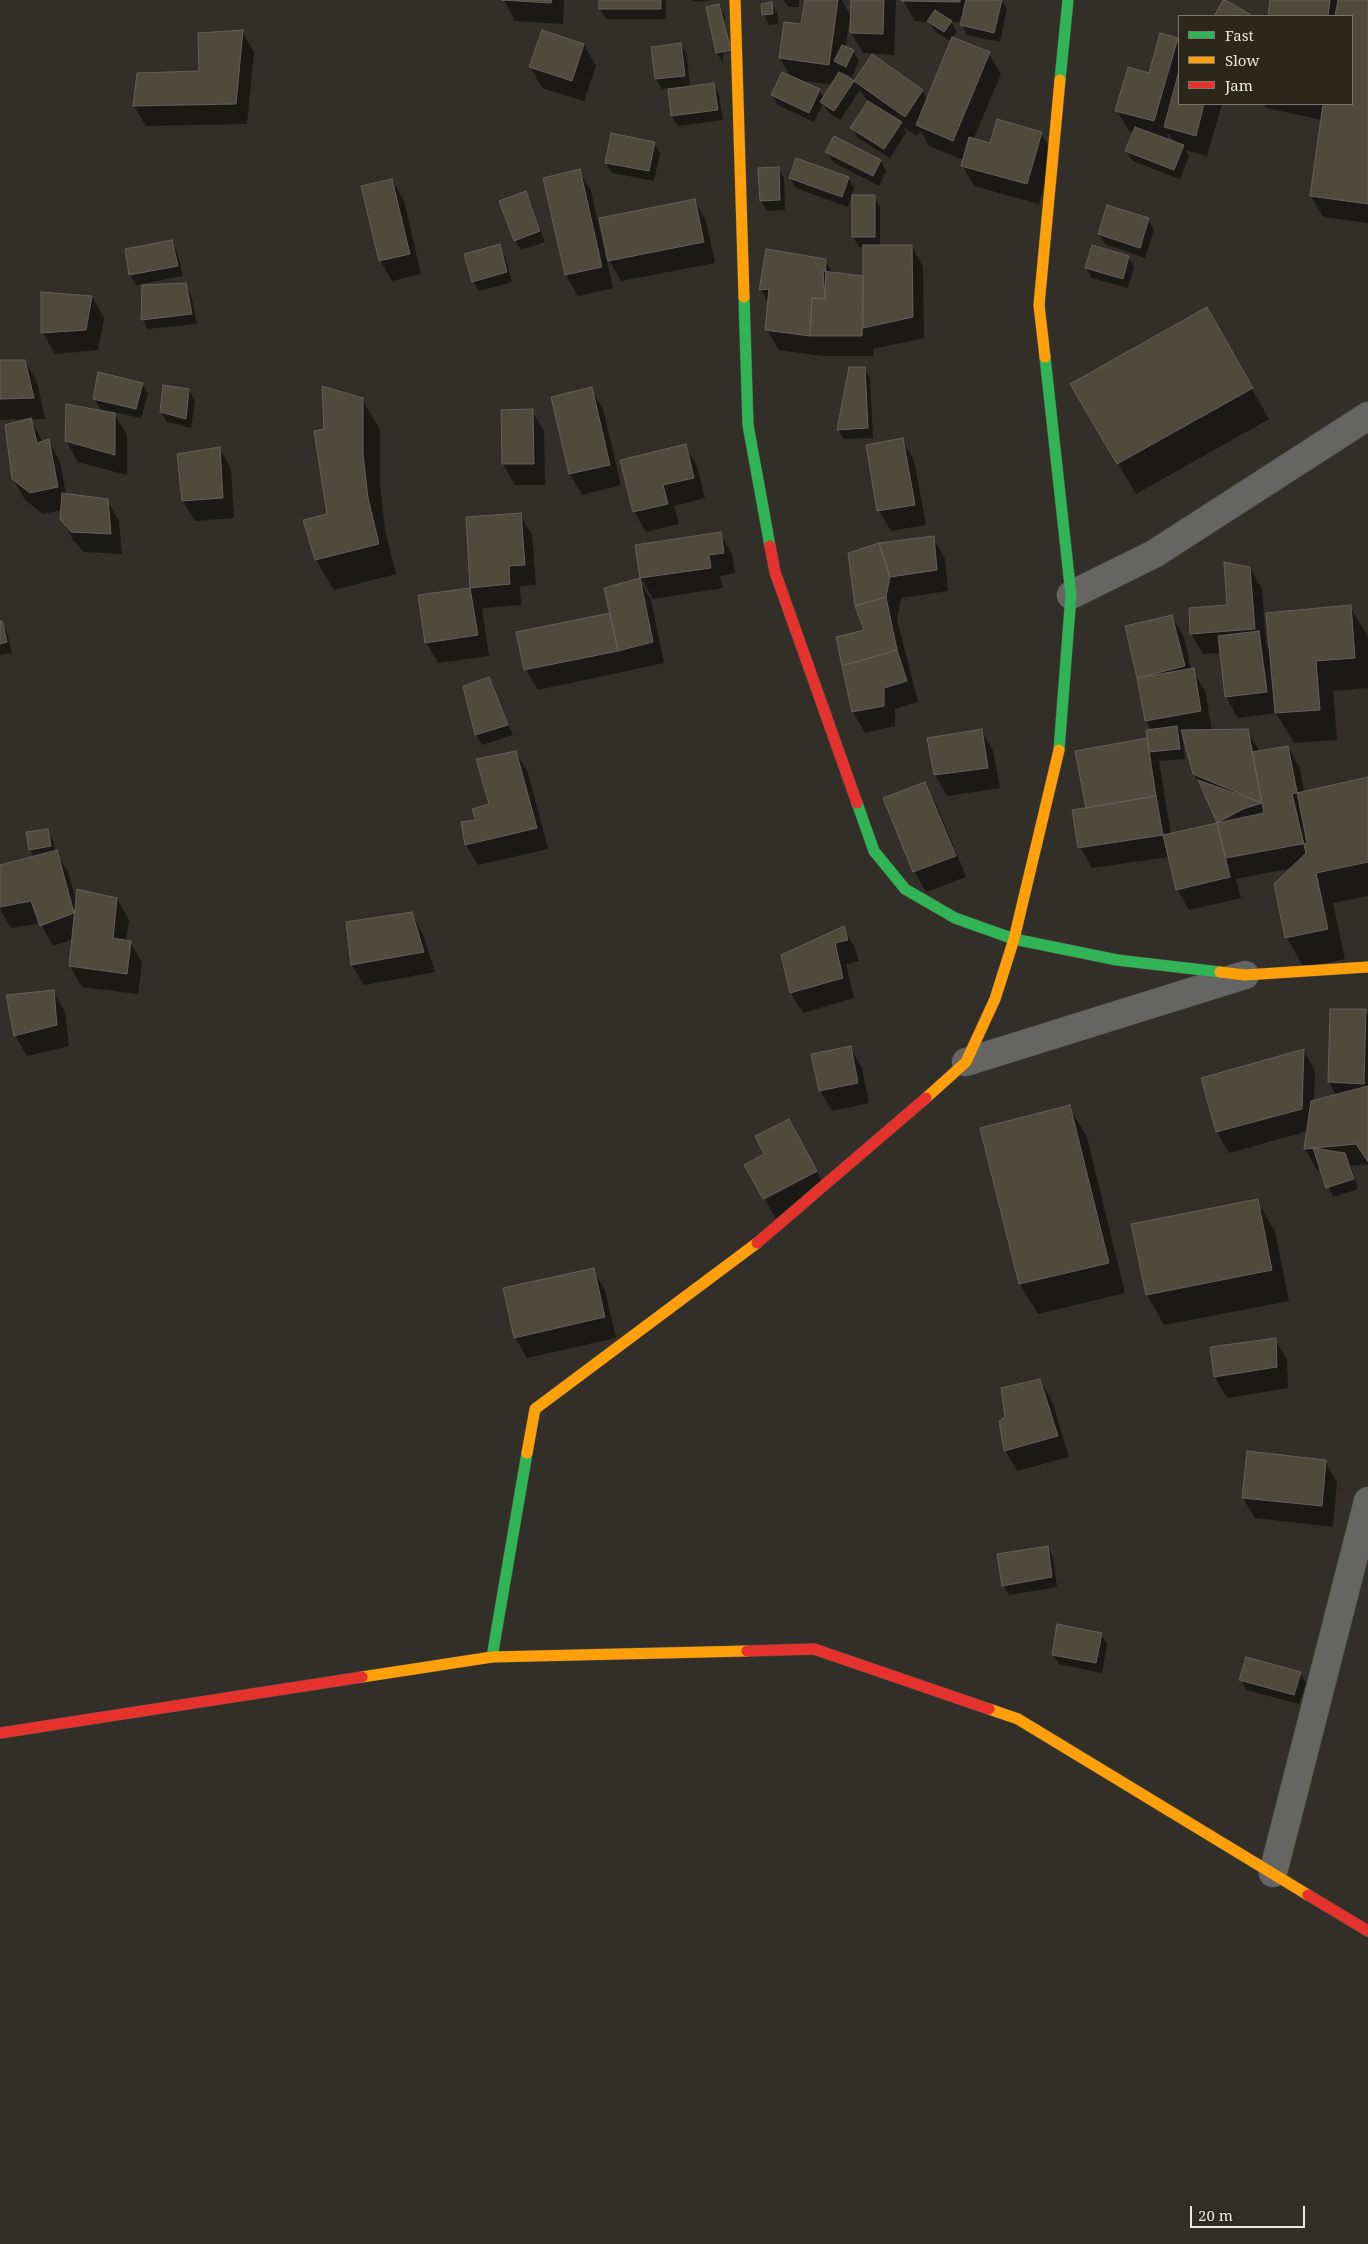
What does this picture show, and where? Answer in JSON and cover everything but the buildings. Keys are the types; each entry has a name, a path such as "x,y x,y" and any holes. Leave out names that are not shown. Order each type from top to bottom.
{"street":[{"path":"735,0 748,425 775,572 874,851 905,889 955,918 1014,938 1118,960 1245,975 1368,967"},
{"path":"492,1657 535,1409 752,1247 913,1110 966,1062 995,999 1014,938 1059,751 1071,595 1039,305 1068,0"},
{"path":"1071,595 1154,554 1346,428 1368,416"},
{"path":"966,1062 1245,975"},
{"path":"1273,1873 1368,1501"},
{"path":"0,1730 492,1657 814,1649 1018,1719 1368,1931"}],"traffic: fast":[{"path":"1060,80 1068,0"},
{"path":"744,297 748,425 770,546"},
{"path":"1045,357 1071,595 1059,750"},
{"path":"857,803 874,851 905,889 955,918 1014,939 1117,960 1220,972"},
{"path":"492,1657 527,1453"}],"traffic: slow":[{"path":"735,0 744,297"},
{"path":"1045,357 1039,305 1060,80"},
{"path":"926,1098 966,1062 995,999 1014,939 1059,750"},
{"path":"1220,972 1245,975 1368,967"},
{"path":"527,1453 535,1409 757,1243"},
{"path":"362,1677 492,1657 747,1651"},
{"path":"989,1709 1018,1719 1308,1895"}],"traffic: jam":[{"path":"770,546 775,572 857,803"},
{"path":"757,1243 926,1098"},
{"path":"747,1651 814,1649 989,1709"},
{"path":"0,1733 362,1677"},
{"path":"1308,1895 1368,1931"}]}
